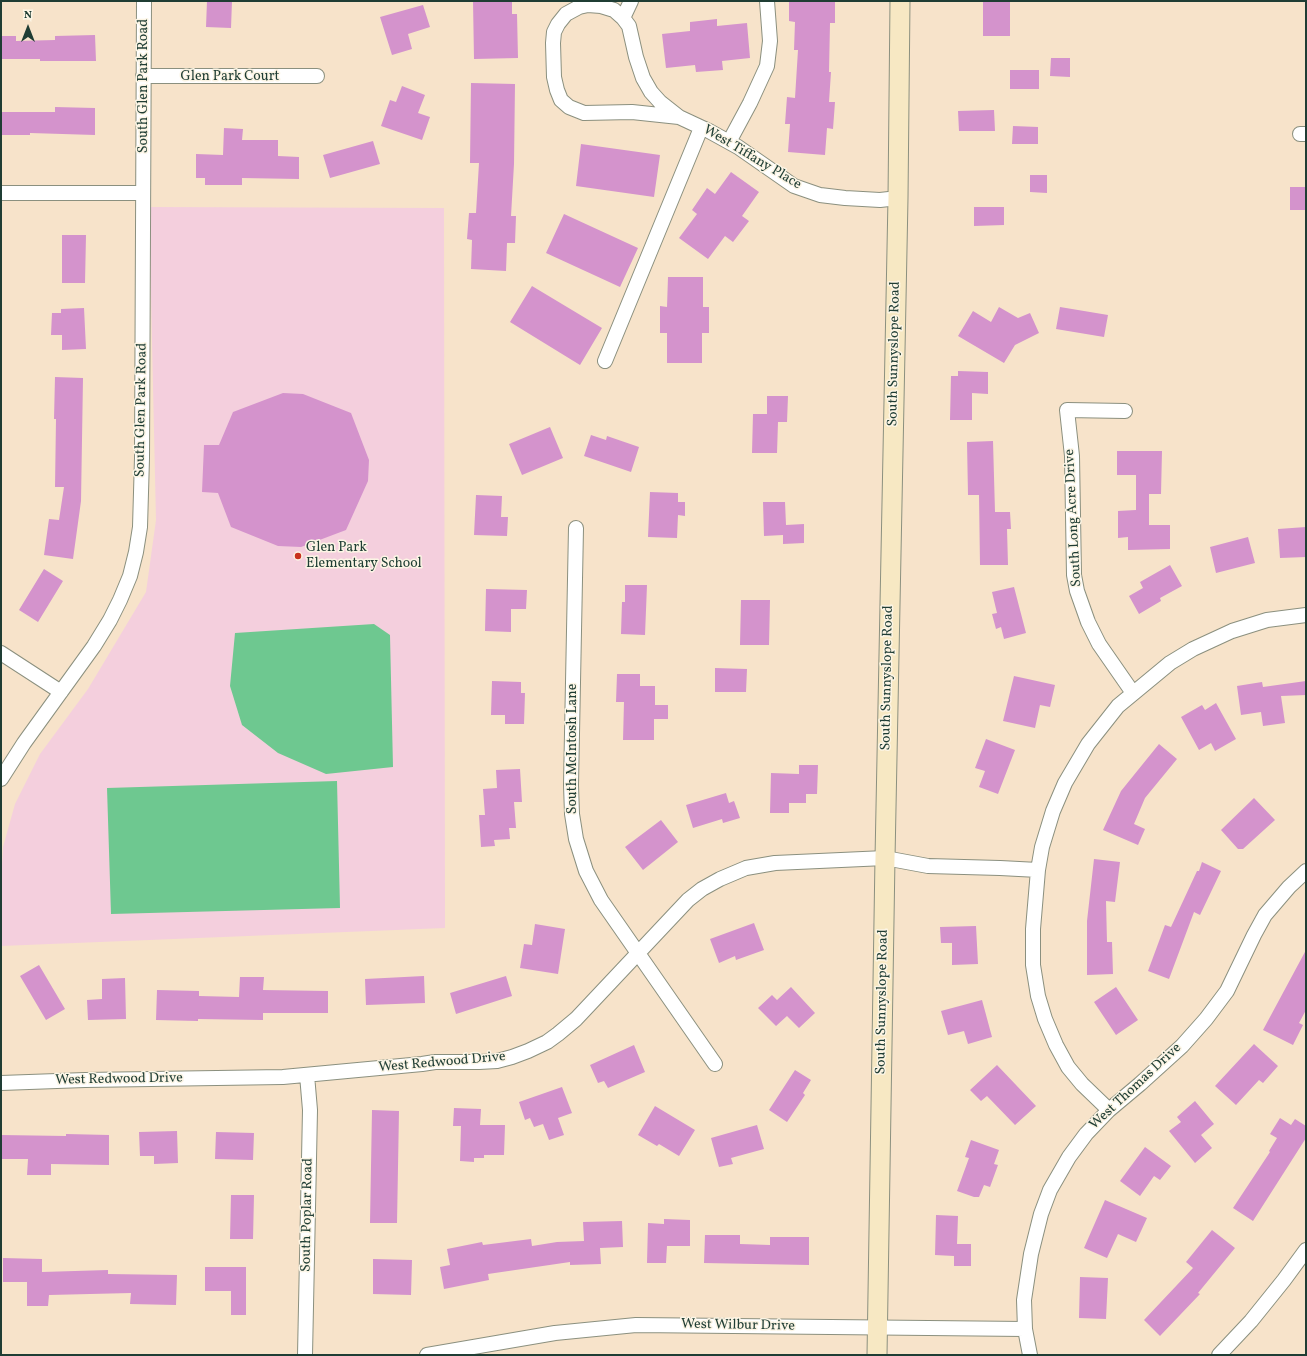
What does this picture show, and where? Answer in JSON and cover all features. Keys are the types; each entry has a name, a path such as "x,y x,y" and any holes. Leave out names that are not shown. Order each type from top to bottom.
{"street":[{"name":"South Glen Park Road","path":"1,780 24,743 110,620 130,576 136,552 140,527 142,458 144,1"},
{"path":"624,18 631,1"},
{"path":"729,142 750,103 767,66 770,41 767,1"},
{"name":"South Sunnyslope Road","path":"877,1355 898,198 900,1"},
{"name":"West Tiffany Place","path":"679,117 632,112 584,113 569,107 561,100 554,77 553,43 554,32 566,14 578,7 588,4 614,10 624,18 629,26 636,57 643,78 651,92 660,102 679,117 729,142 794,186 820,195 845,198 880,200 898,198"},
{"name":"Glen Park Court","path":"143,76 317,76"},
{"path":"605,361 701,128"},
{"path":"1,193 143,193"},
{"name":"South Long Acre Drive","path":"1125,411 1067,410 1072,456 1074,575 1076,590 1088,622 1099,644 1133,693"},
{"name":"South McIntosh Lane","path":"576,528 571,777 572,814 576,839 586,871 600,900 715,1064"},
{"path":"1109,1110 1082,1084 1068,1067 1056,1045 1043,1014 1038,996 1034,965 1033,928 1038,870 1042,847 1052,811 1064,783 1088,744 1118,706 1170,663 1232,631 1267,620 1306,615"},
{"path":"1,653 61,692"},
{"name":"West Redwood Drive","path":"1,1083 85,1080 283,1077 435,1062 485,1062 512,1057 547,1042 576,1019 688,900 702,889 726,876 746,868 774,863 885,858 928,866 1038,870"},
{"name":"West Thomas Drive","path":"1025,1329 1024,1300 1031,1254 1041,1214 1050,1190 1069,1157 1086,1134 1109,1110 1182,1046 1206,1019 1226,991 1254,935 1266,915 1289,887 1306,871"},
{"name":"South Poplar Road","path":"305,1355 310,1110 307,1075"},
{"path":"1219,1355 1251,1321 1306,1250"},
{"name":"West Wilbur Drive","path":"427,1355 555,1333 636,1325 1025,1329"},
{"path":"1025,1329 1030,1355"}],"shaded area":[{"name":"Glen Park Elementary School","path":"149,207 444,208 445,928 1,946 1,884 3,847 15,804 40,754 88,689 146,592 156,520"}],"green space":[{"path":"374,624 390,635 393,767 326,774 278,753 242,725 230,686 235,633"},
{"path":"337,781 340,908 111,914 107,788"}],"building":[{"path":"207,1 232,1 231,28 206,27"},
{"path":"473,1 512,1 512,14 517,14 518,58 474,59"},
{"path":"789,1 835,1 835,23 830,23 829,72 831,72 829,102 835,102 833,129 827,128 825,155 788,152 790,124 785,124 787,97 795,98 798,50 794,50 795,22 789,21"},
{"path":"983,1 1010,1 1010,36 983,36"},
{"path":"423,5 430,27 408,34 412,49 392,55 380,17"},
{"path":"717,19 717,26 747,23 750,58 722,61 723,70 696,72 695,65 666,68 662,34 690,31 690,22"},
{"path":"95,35 96,61 1,59 1,36 16,36 16,41 55,40 55,36"},
{"path":"1051,58 1070,58 1070,77 1050,76"},
{"path":"1010,70 1039,70 1039,89 1010,89"},
{"path":"471,83 515,84 514,164 511,216 516,216 515,243 507,243 506,271 471,269 472,240 467,239 469,213 476,213 479,163 470,163"},
{"path":"402,86 425,95 418,113 430,117 422,140 381,126 390,100 396,102"},
{"path":"55,107 95,108 95,135 30,133 30,135 1,135 1,112 55,112"},
{"path":"994,110 995,131 959,131 958,111"},
{"path":"1013,126 1038,127 1038,144 1012,144"},
{"path":"224,128 243,129 242,140 278,140 278,156 299,157 299,179 242,178 242,185 205,185 205,178 196,178 196,154 223,155"},
{"path":"373,141 380,164 330,178 323,155"},
{"path":"581,144 660,155 654,197 576,186"},
{"path":"731,172 759,192 742,216 749,221 733,242 725,236 708,259 679,238 697,214 692,210 707,188 715,194"},
{"path":"1030,175 1047,175 1047,193 1030,192"},
{"path":"1290,187 1306,187 1306,210 1290,210"},
{"path":"974,207 1004,207 1004,225 974,226"},
{"path":"564,214 638,248 620,287 546,253"},
{"path":"62,235 86,235 85,283 62,283"},
{"path":"668,277 703,277 703,307 709,307 709,333 702,333 702,363 667,363 667,333 660,333 660,306 667,307"},
{"path":"532,286 602,328 580,365 510,322"},
{"path":"999,307 1018,318 1030,313 1039,333 1015,345 1004,363 958,336 973,311 991,322"},
{"path":"1060,307 1108,315 1104,337 1056,329"},
{"path":"84,308 86,349 62,350 62,335 51,335 52,313 61,313 61,309"},
{"path":"958,371 988,372 988,394 972,393 972,420 950,420 951,376 958,376"},
{"path":"55,377 83,378 81,501 73,559 44,555 49,519 59,520 64,487 55,487"},
{"path":"283,393 303,394 351,413 369,460 368,481 346,530 301,547 278,546 231,527 218,493 202,492 204,445 219,445 233,412"},
{"path":"767,396 788,396 787,422 778,422 777,453 752,453 753,414 767,414"},
{"path":"550,427 563,458 522,475 509,444"},
{"path":"591,435 606,440 607,436 639,447 631,472 584,456"},
{"path":"993,441 995,512 1010,512 1011,529 1007,529 1008,565 980,565 979,495 968,495 967,442"},
{"path":"1117,451 1162,451 1161,494 1149,494 1149,525 1170,525 1170,549 1128,550 1128,537 1118,538 1118,511 1136,510 1136,475 1117,475"},
{"path":"650,492 678,493 678,502 685,502 685,516 678,515 677,538 648,537"},
{"path":"476,495 502,496 501,517 508,517 507,536 474,535"},
{"path":"763,502 785,502 786,525 804,524 804,543 783,544 783,535 764,536"},
{"path":"1306,527 1306,557 1280,558 1278,529"},
{"path":"1248,537 1255,563 1216,573 1210,547"},
{"path":"1170,565 1182,586 1160,598 1161,601 1139,614 1129,596 1143,588 1140,582"},
{"path":"44,569 63,581 38,622 19,610"},
{"path":"625,585 647,585 645,635 621,634 622,602 625,602"},
{"path":"1014,587 1026,633 1004,639 1001,627 996,629 992,614 997,613 992,592"},
{"path":"486,589 527,590 526,609 511,609 511,632 485,631"},
{"path":"741,600 770,600 769,645 740,645"},
{"path":"715,668 747,669 746,692 715,692"},
{"path":"617,674 640,674 640,686 655,686 655,705 668,705 668,719 654,719 654,740 623,740 624,702 616,702"},
{"path":"1014,676 1055,685 1050,707 1040,705 1035,728 1003,721"},
{"path":"492,681 521,682 521,693 525,693 524,724 505,724 505,715 491,715"},
{"path":"1306,681 1306,695 1281,696 1285,723 1263,726 1261,712 1241,715 1237,686 1262,682 1263,687"},
{"path":"1216,703 1236,739 1215,751 1211,743 1199,750 1181,717 1202,705 1205,710"},
{"path":"986,739 1015,750 998,794 979,787 985,771 975,768"},
{"path":"1159,744 1177,759 1145,798 1134,824 1145,829 1138,845 1103,830 1121,791"},
{"path":"799,765 818,765 817,794 806,794 806,803 789,803 789,813 770,813 771,773 799,774"},
{"path":"520,769 522,802 514,802 516,828 509,828 510,839 494,840 495,846 481,847 479,815 485,815 483,789 497,788 496,770"},
{"path":"726,793 729,803 734,801 740,818 723,823 722,819 693,828 686,805"},
{"path":"1254,798 1275,820 1243,849 1238,849 1221,830"},
{"path":"661,820 678,842 643,870 625,847"},
{"path":"1094,859 1120,862 1115,902 1106,901 1107,942 1112,942 1113,974 1087,975 1087,921"},
{"path":"1202,862 1221,871 1200,915 1194,912 1169,979 1148,971 1165,925 1171,927"},
{"path":"754,923 764,950 736,960 735,956 719,963 710,939"},
{"path":"535,924 565,929 558,974 520,968 524,944 532,945"},
{"path":"976,926 978,964 952,965 952,943 941,943 940,927"},
{"path":"1306,950 1306,1010 1299,1023 1303,1025 1293,1045 1263,1030"},
{"path":"39,965 65,1009 46,1020 20,976"},
{"path":"424,976 425,1003 366,1005 365,979"},
{"path":"506,976 512,996 456,1014 450,993"},
{"path":"240,977 264,977 263,990 328,991 328,1013 263,1013 263,1020 156,1020 157,990 199,991 199,996 239,997"},
{"path":"125,978 126,1019 88,1020 87,1000 102,999 102,979"},
{"path":"791,987 815,1013 799,1028 787,1016 776,1026 758,1008 772,995 777,1000"},
{"path":"1116,987 1138,1020 1116,1035 1094,1002"},
{"path":"982,1000 992,1037 968,1044 964,1031 948,1035 941,1011"},
{"path":"1254,1044 1278,1066 1263,1083 1259,1080 1236,1105 1215,1086"},
{"path":"634,1045 645,1072 608,1088 604,1081 598,1083 590,1065"},
{"path":"997,1065 1036,1106 1015,1125 987,1096 981,1101 970,1090"},
{"path":"795,1070 811,1080 803,1093 805,1095 787,1122 769,1110"},
{"path":"562,1087 572,1113 558,1118 564,1135 549,1140 543,1124 534,1127 530,1118 525,1120 519,1102"},
{"path":"1195,1101 1214,1124 1201,1135 1212,1148 1195,1163 1169,1131 1181,1122 1177,1117"},
{"path":"655,1106 695,1130 679,1156 659,1144 657,1146 638,1135"},
{"path":"454,1108 481,1109 480,1125 505,1125 504,1155 484,1155 484,1158 474,1158 474,1162 460,1161 461,1126 453,1126"},
{"path":"372,1110 399,1111 397,1223 370,1223"},
{"path":"1280,1118 1291,1125 1295,1119 1306,1126 1306,1138 1253,1221 1233,1208 1270,1152 1269,1151 1277,1138 1270,1134"},
{"path":"757,1125 764,1149 731,1158 733,1164 719,1167 711,1138"},
{"path":"177,1131 178,1163 154,1164 154,1156 140,1156 139,1132"},
{"path":"216,1132 254,1133 253,1160 215,1159"},
{"path":"66,1134 109,1135 109,1165 51,1164 51,1175 27,1175 28,1159 1,1159 1,1135 66,1136"},
{"path":"971,1140 999,1150 994,1164 998,1165 990,1187 984,1185 979,1197 974,1197 957,1191 969,1158 965,1157"},
{"path":"1145,1147 1171,1166 1160,1180 1154,1176 1140,1196 1120,1181"},
{"path":"231,1195 254,1195 253,1239 230,1239"},
{"path":"1105,1200 1147,1218 1136,1242 1118,1234 1107,1258 1084,1248"},
{"path":"936,1215 958,1216 957,1244 971,1244 971,1266 954,1266 954,1256 935,1255"},
{"path":"664,1219 690,1220 690,1246 667,1246 666,1263 647,1263 648,1223 664,1224"},
{"path":"622,1221 623,1247 600,1248 601,1264 570,1265 570,1262 488,1274 489,1280 444,1289 440,1267 450,1265 447,1249 482,1242 483,1245 531,1239 532,1246 557,1242 584,1241 583,1222"},
{"path":"1212,1230 1235,1248 1198,1293 1200,1294 1160,1336 1144,1320 1193,1268 1186,1262"},
{"path":"705,1235 740,1235 740,1244 770,1245 770,1237 809,1237 809,1265 704,1263"},
{"path":"3,1258 42,1259 42,1272 108,1270 108,1274 177,1275 176,1305 130,1304 131,1293 49,1295 48,1306 27,1306 27,1282 3,1282"},
{"path":"373,1259 412,1260 411,1295 373,1294"},
{"path":"205,1267 246,1267 246,1315 231,1315 231,1291 205,1291"},
{"path":"1080,1277 1108,1278 1106,1319 1079,1318"}],"place":[{"name":"Glen Park Elementary School","path":"298,556"}]}
